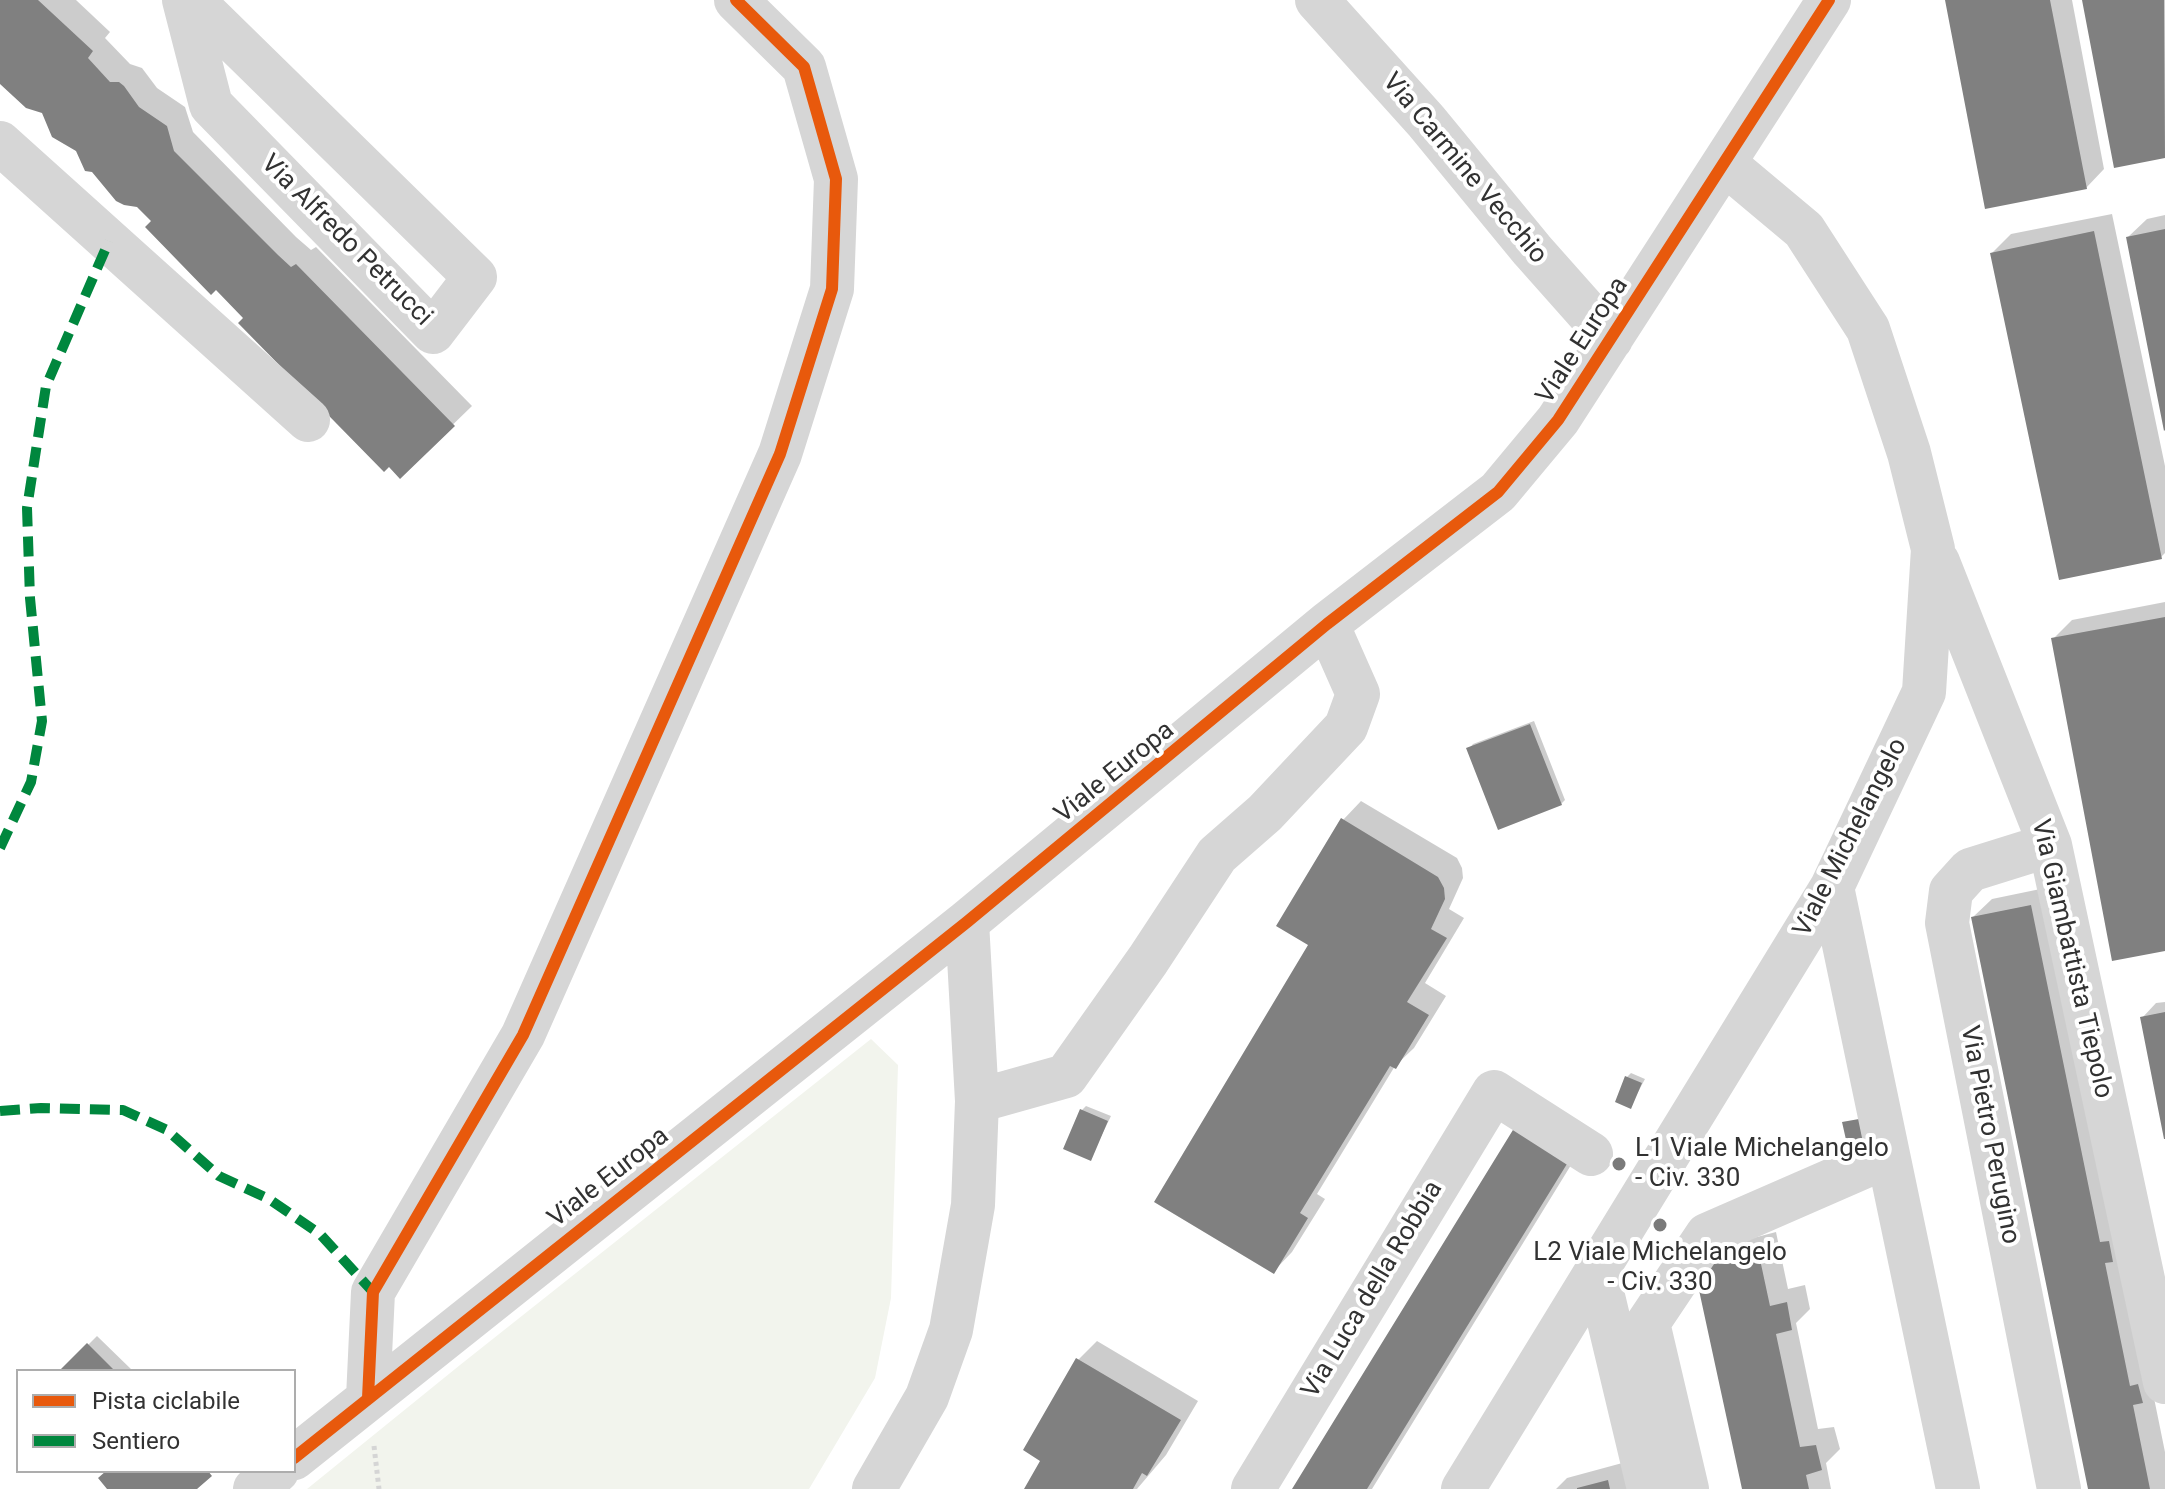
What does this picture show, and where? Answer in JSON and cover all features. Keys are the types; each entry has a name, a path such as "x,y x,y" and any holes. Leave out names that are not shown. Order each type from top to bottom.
{"street":[{"name":"Via Alfredo Petrucci","path":"184,0 211,105 433,332 475,277 192,0"},
{"path":"368,1398 373,1292 523,1035 780,454 832,289 836,179 804,67 736,0"},
{"name":"Via Carmine Vecchio","path":"1317,0 1426,121 1532,250 1611,339"},
{"name":"Viale Europa","path":"296,1456 967,922 1327,624 1498,492 1558,420 1829,0"},
{"path":"0,143 308,420"},
{"name":"Viale Michelangelo","path":"1463,1489 1832,887 1924,692 1933,549 1909,453 1868,329 1804,230 1724,163"},
{"name":"Via Giambattista Tiepolo","path":"1933,549 2050,845 2165,1382"},
{"path":"977,1101 1066,1076 1217,855 1265,813 1346,727 1358,694 1327,624"},
{"name":"Via Pietro Perugino","path":"2050,845 1970,870 1951,891 1947,923 2059,1489"},
{"path":"1832,887 1958,1489"},
{"path":"874,1489 927,1397 951,1330 973,1205 977,1101 967,922"},
{"name":"Via Luca della Robbia","path":"1253,1489 1494,1092 1591,1154"},
{"path":"1687,1489 1648,1323 1707,1235 1888,1156"},
{"path":"1597,1271 1649,1489"},
{"path":"255,1489 275,1473"}],"shaded area":[{"path":"871,1039 898,1065 891,1298 875,1378 809,1489 307,1489 460,1365"}],"building":[{"path":"0,0 38,0 93,51 88,58 110,82 119,82 139,107 167,126 174,151 278,255 291,267 296,264 455,426 400,479 389,467 384,472 238,323 243,318 216,290 211,295 145,227 151,221 137,207 116,201 92,172 85,171 76,151 52,137 42,113 26,108 0,84"},
{"path":"1945,0 2050,0 2087,189 1985,209"},
{"path":"2082,0 2164,0 2165,158 2114,168"},
{"path":"2165,229 2165,430 2164,431 2126,237"},
{"path":"2094,231 2162,559 2059,580 1990,253"},
{"path":"2165,617 2165,951 2112,961 2051,638"},
{"path":"1530,724 1562,805 1498,830 1466,748"},
{"path":"1341,818 1438,877 1445,899 1431,929 1447,938 1407,1002 1429,1015 1396,1069 1390,1066 1300,1213 1308,1218 1274,1274 1154,1202 1308,945 1276,926"},
{"path":"2031,905 2100,1242 2109,1241 2113,1262 2105,1263 2130,1386 2138,1384 2143,1403 2133,1405 2150,1489 2088,1489 1971,917"},
{"path":"2165,1012 2165,1139 2164,1139 2140,1017"},
{"path":"1625,1076 1642,1083 1631,1109 1615,1102"},
{"path":"1080,1109 1108,1121 1091,1161 1063,1149"},
{"path":"1859,1119 1865,1150 1849,1153 1842,1122"},
{"path":"1516,1125 1570,1159 1367,1489 1292,1489"},
{"path":"1758,1250 1770,1306 1787,1302 1792,1330 1776,1334 1800,1447 1816,1445 1822,1470 1806,1475 1809,1489 1742,1489 1694,1267"},
{"path":"87,1343 113,1369 61,1369"},
{"path":"1076,1358 1181,1420 1147,1476 1142,1473 1133,1489 1024,1489 1040,1461 1023,1450"},
{"path":"104,1473 210,1473 212,1476 197,1489 107,1489 98,1478"},
{"path":"1608,1480 1610,1489 1577,1489 1577,1488"}],"marked path":[{"path":"0,848 31,782 42,721 30,598 27,508 46,386 109,241"},
{"path":"0,1111 41,1108 123,1110 167,1130 219,1176 269,1199 320,1234 373,1292"}],"cycle path":[{"path":"368,1398 373,1292 523,1035 780,454 832,289 836,179 804,67 736,0"},
{"path":"296,1456 967,922 1327,624 1498,492 1558,420 1829,0"}],"place":[{"name":"L1 Viale Michelangelo - Civ. 330","path":"1619,1164"},
{"name":"L2 Viale Michelangelo - Civ. 330","path":"1660,1225"}]}
